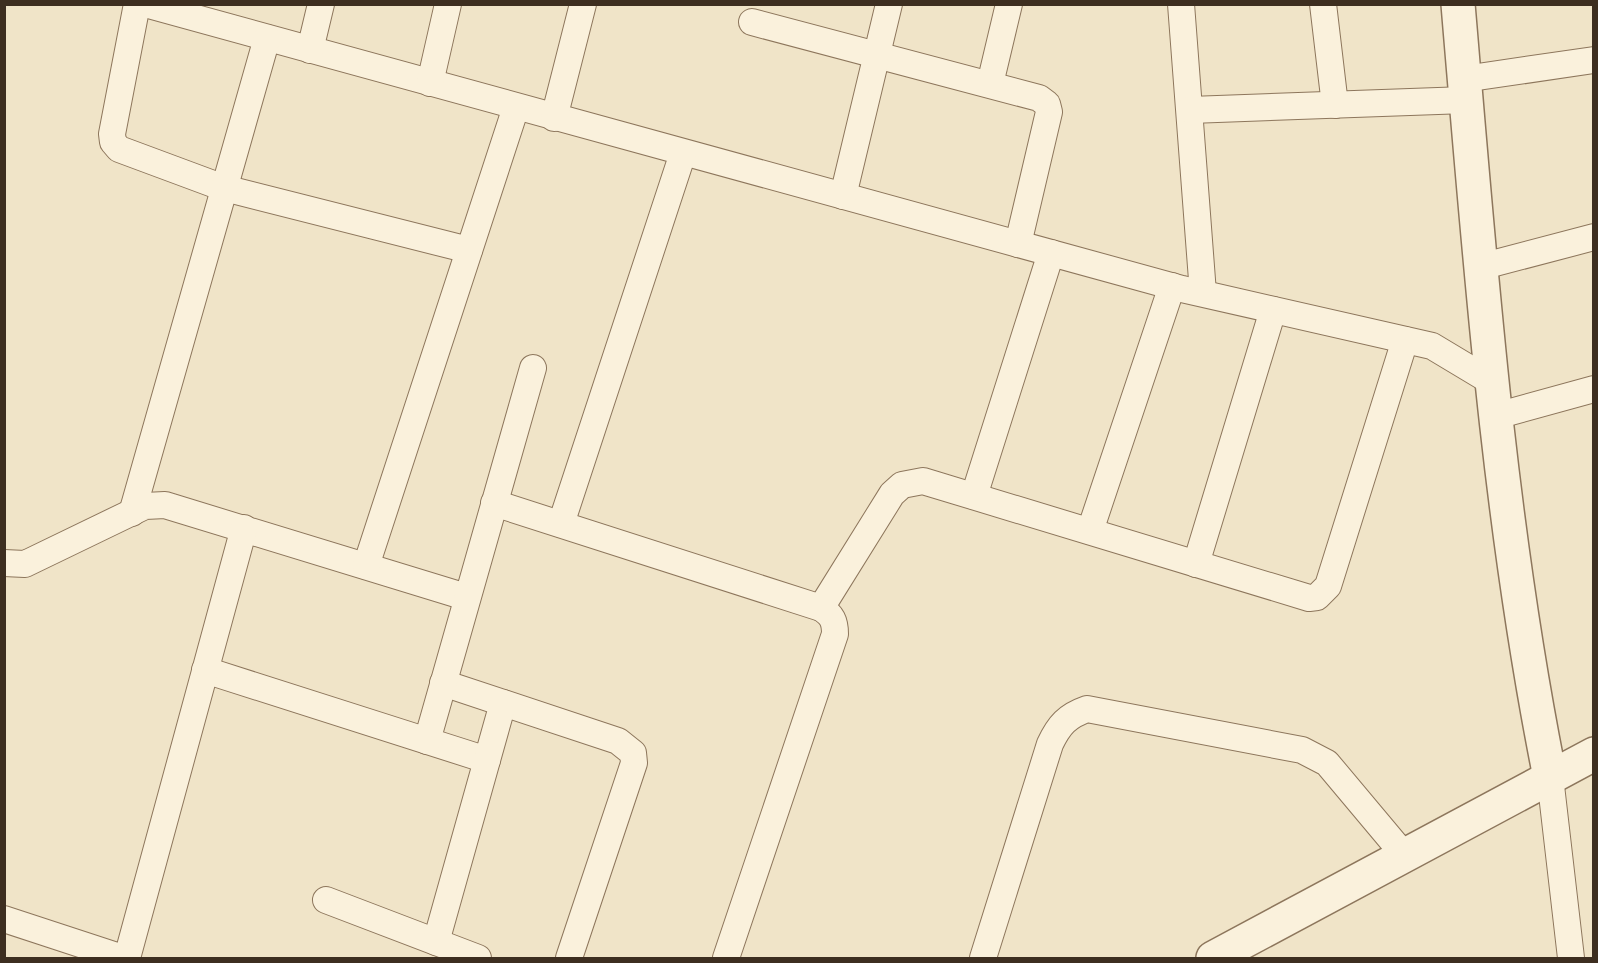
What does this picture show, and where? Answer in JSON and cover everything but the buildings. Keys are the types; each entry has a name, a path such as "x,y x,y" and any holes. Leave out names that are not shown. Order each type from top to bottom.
{"street":[{"path":"137,4 112,134 113,142 126,153 224,188 469,250"},
{"path":"145,4 1172,286 1442,349 1492,382"},
{"path":"310,50 321,4"},
{"path":"430,83 448,4"},
{"path":"554,118 583,4"},
{"path":"843,196 889,4"},
{"path":"990,84 1009,4"},
{"path":"1181,4 1203,293"},
{"path":"1323,4 1335,105"},
{"path":"1458,4 1480,267 1496,416 1527,660 1550,777 1571,958"},
{"path":"752,22 990,84 1039,98 1047,104 1049,112 1018,244"},
{"path":"132,513 267,38"},
{"path":"1190,110 1335,105 1465,90 1593,60"},
{"path":"366,566 516,106"},
{"path":"561,524 683,153"},
{"path":"1480,267 1593,237"},
{"path":"974,496 1051,253"},
{"path":"1090,531 1172,286"},
{"path":"1196,564 1274,310"},
{"path":"821,608 892,494 902,485 923,481 1309,598 1317,597 1328,586 1405,340"},
{"path":"427,741 466,597 533,368"},
{"path":"1496,416 1593,389"},
{"path":"494,502 821,608 831,614 835,624 835,634 726,958"},
{"path":"4,563 25,564 145,507 165,505 466,597"},
{"path":"4,919 125,958 244,528"},
{"path":"205,670 487,760"},
{"path":"443,683 618,741 633,753 634,763 568,958"},
{"path":"436,942 503,703"},
{"path":"983,958 1050,744 1058,727 1069,715 1087,709 1302,750 1314,755 1327,763 1405,856"},
{"path":"1213,958 1593,754"},
{"path":"326,900 478,958"}]}
